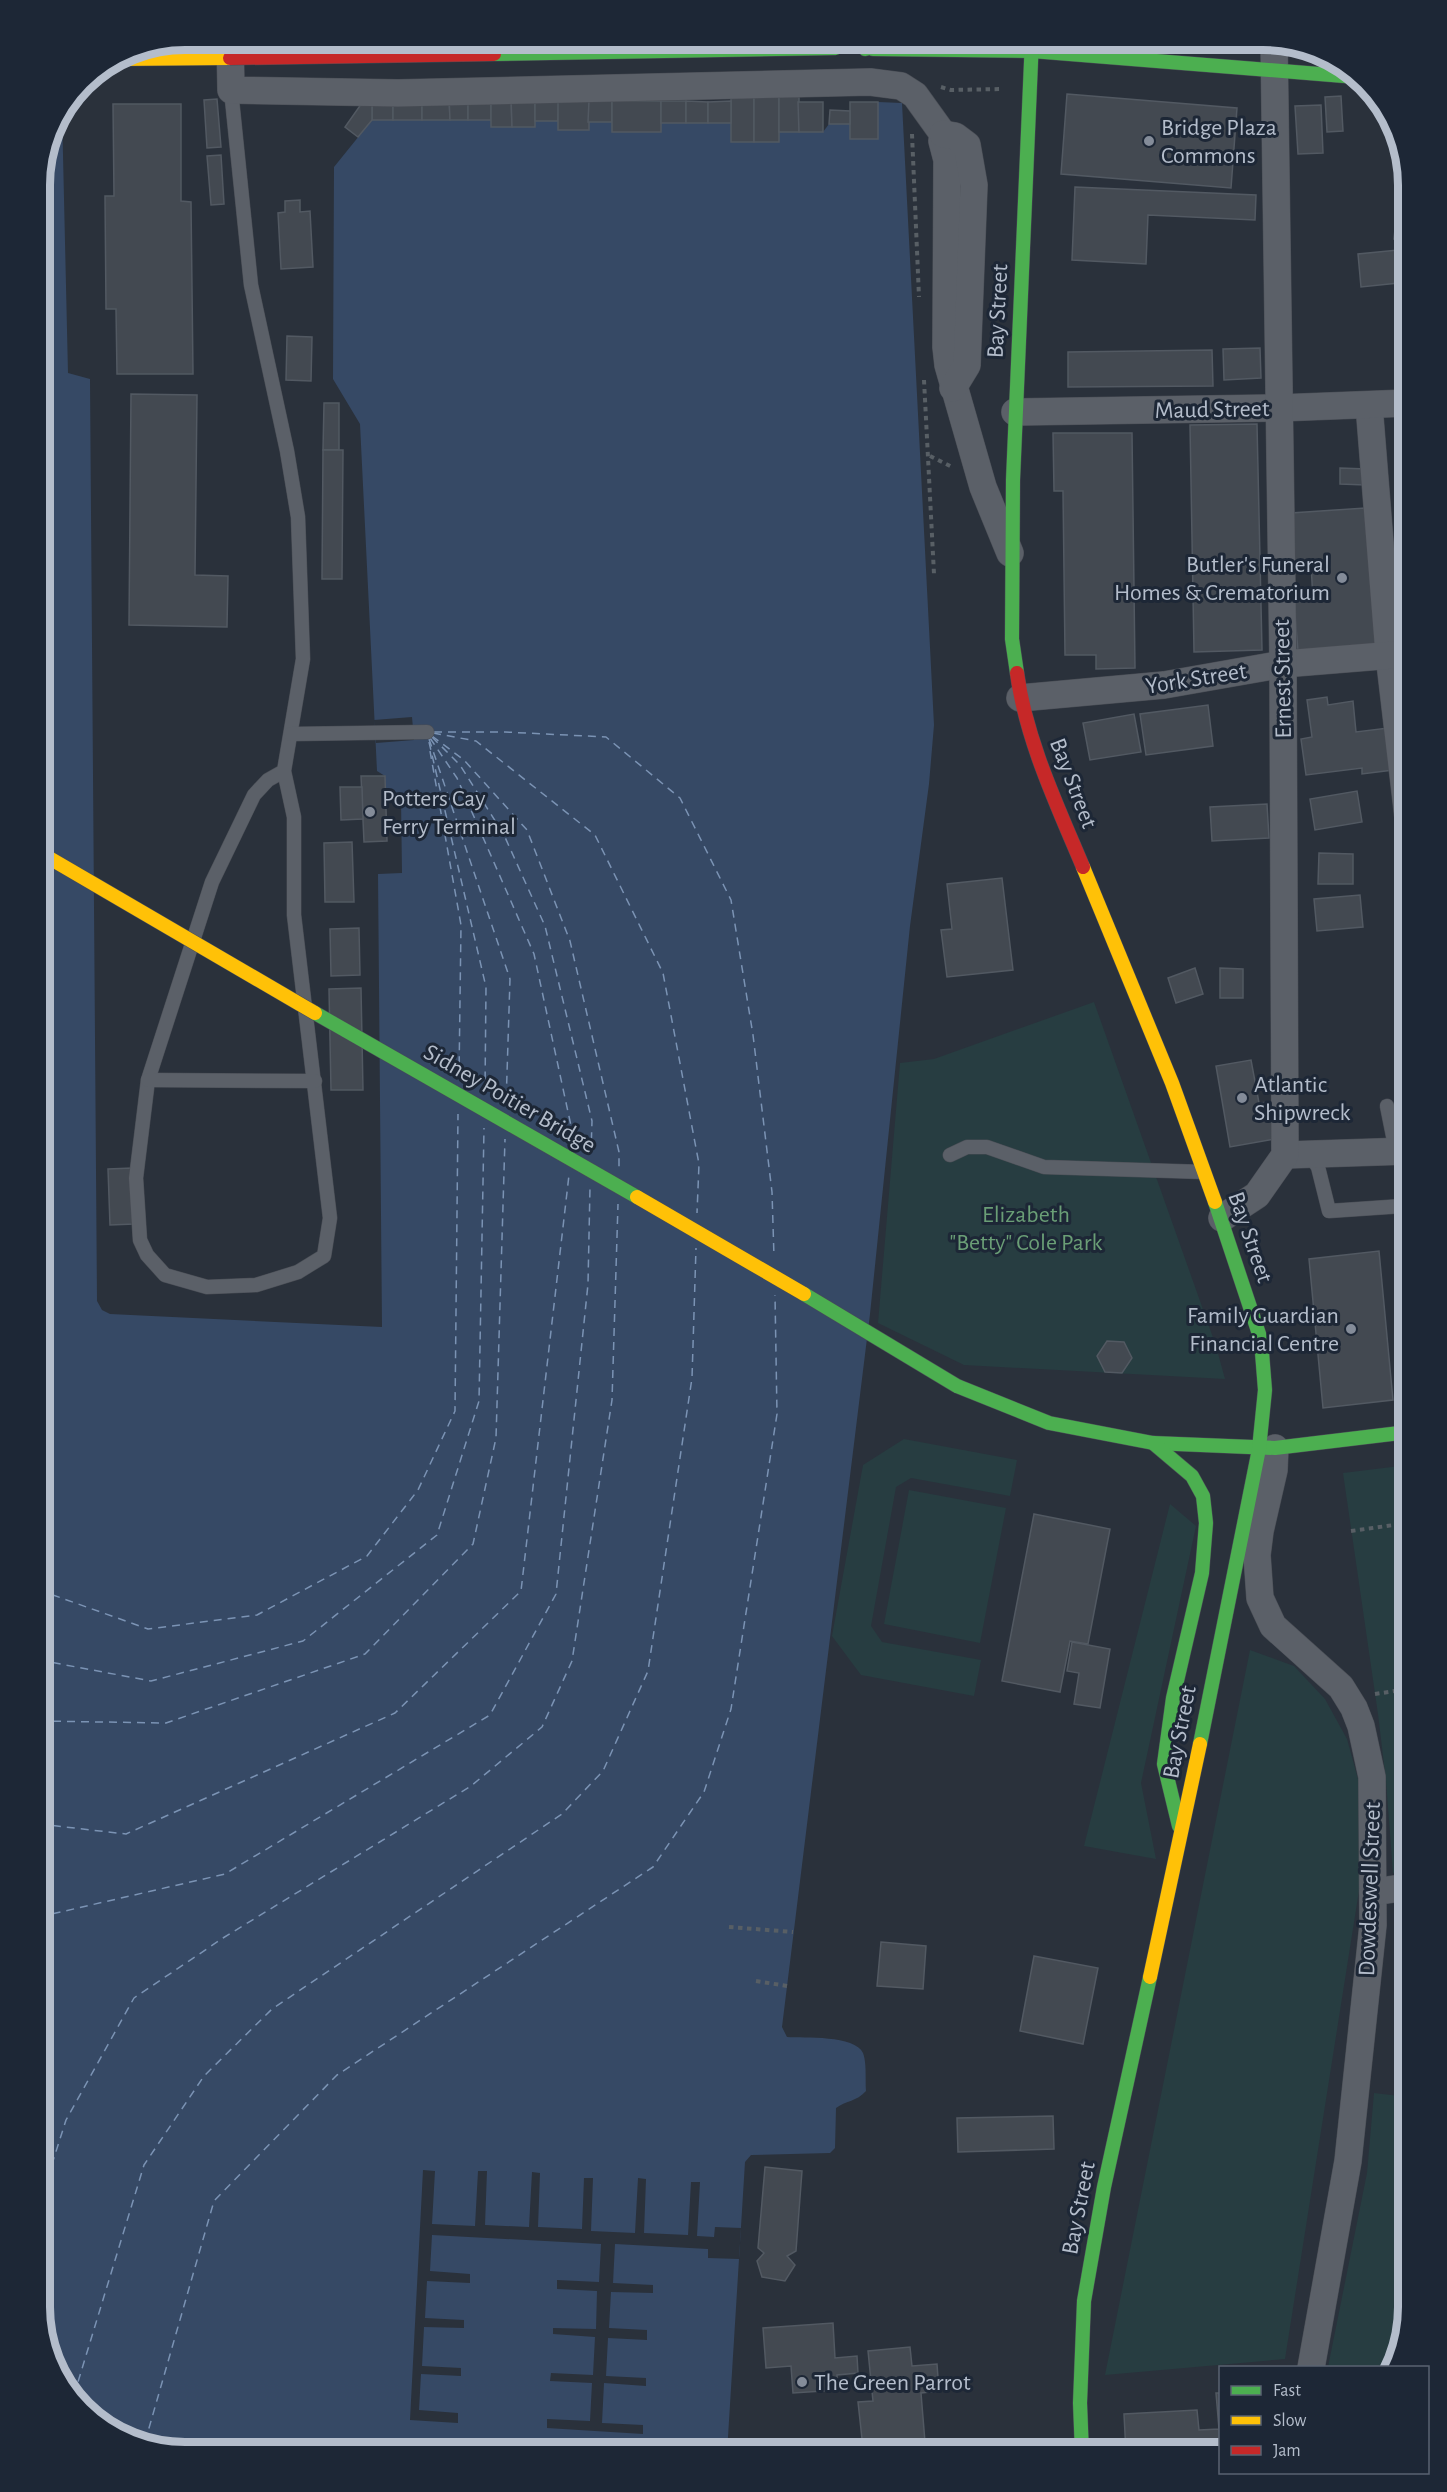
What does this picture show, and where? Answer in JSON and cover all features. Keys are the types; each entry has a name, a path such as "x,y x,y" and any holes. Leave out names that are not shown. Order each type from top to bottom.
{"main road":[{"path":"136,59 777,50"},
{"name":"Bay Street","path":"1032,50 1015,412 1012,639 1020,698 1050,789 1172,1083 1222,1218 1261,1340 1267,1448 1104,2187 1084,2301 1080,2403 1082,2442"},
{"path":"1081,50 1343,76"},
{"name":"Sidney Poitier Bridge","path":"50,859 125,904 757,1266 957,1386 1048,1423 1153,1443 1267,1448 1398,1433"},
{"path":"1153,1443 1192,1476 1203,1496 1206,1524 1202,1573 1173,1698 1164,1764 1181,1836"}],"street":[{"path":"230,50 231,90 398,93 870,82 901,86 915,95 943,134 942,141 947,160 946,347 954,388 983,487 1013,560"},
{"name":"Ernest Street","path":"1274,50 1282,664 1297,1154"},
{"name":"Maud Street","path":"1015,412 1278,408 1398,404"},
{"path":"1369,405 1398,646"},
{"name":"York Street","path":"1020,698 1164,685 1282,664 1398,654"},
{"path":"1222,1218 1257,1195 1297,1154 1398,1151"},
{"name":"Dowdeswell Street","path":"1267,1448 1274,1470 1257,1555 1260,1598 1273,1626 1341,1687 1354,1708 1372,1777 1373,1925 1348,2161 1311,2366"},
{"path":"1373,1892 1398,1888"}],"lane":[{"path":"231,90 250,285 298,517 303,659 284,771 294,817 294,915 330,1218 324,1256 298,1272 256,1285 207,1287 165,1275 147,1255 140,1239 136,1178 148,1080 212,882 254,795 268,780 284,771"},
{"path":"291,734 427,732"},
{"path":"148,1080 315,1082"},
{"path":"1387,1106 1398,1139"},
{"path":"951,1155 967,1147 987,1147 1044,1167 1204,1172"},
{"path":"1297,1154 1318,1167 1329,1211 1398,1206"}],"path":[{"path":"934,83 951,90 1030,88"},
{"path":"1351,1531 1398,1524"},
{"path":"1375,1694 1398,1691"},
{"path":"729,1927 793,1932"},
{"path":"756,1980 787,1986"}],"green space":[{"name":"Elizabeth \"Betty\" Cole Park","path":"1094,1002 1216,1346 1225,1379 964,1365 878,1323 900,1063 934,1059"},
{"path":"904,1439 1017,1460 1010,1496 911,1478 896,1487 871,1626 882,1642 981,1660 974,1696 861,1675 832,1636 863,1465"},
{"path":"1398,1466 1398,1872 1393,1873 1378,1714 1343,1473"},
{"path":"909,1490 1006,1508 980,1643 884,1624"},
{"path":"1170,1504 1196,1526 1141,1783 1156,1859 1084,1846"},
{"path":"1250,1650 1294,1666 1325,1699 1347,1739 1358,1779 1364,1859 1285,2359 1105,2375"},
{"path":"1374,2093 1398,2096 1398,2308 1393,2343 1384,2366 1328,2366 1367,2173"}],"water":[{"path":"878,102 902,103 934,725 929,784 910,926 870,1314 782,2027 787,2037 840,2040 858,2047 864,2057 866,2091 836,2108 835,2148 830,2153 751,2155 745,2162 728,2442 175,2442 141,2435 109,2420 83,2397 72,2383 54,2343 50,2308 50,175 57,141 62,127 68,373 90,379 97,1301 102,1310 110,1314 382,1327 378,874 402,873 401,799 385,798 385,776 377,771 360,424 333,379 334,167 372,120 491,120 492,127 535,127 535,121 558,121 559,130 588,130 588,122 612,122 613,132 661,132 661,123 731,123 731,142 779,142 779,132 823,132 829,124 850,124 850,139 877,139"}],"pier":[{"path":"412,717 414,740 376,743 374,720"},
{"path":"423,2170 435,2171 432,2224 475,2226 478,2171 487,2171 485,2225 529,2227 532,2172 540,2173 538,2227 582,2229 584,2178 593,2178 591,2231 635,2233 638,2178 646,2179 644,2233 688,2235 691,2182 700,2182 697,2236 714,2237 715,2227 741,2228 739,2259 708,2258 708,2249 615,2244 613,2283 653,2285 653,2293 611,2292 609,2328 647,2330 647,2340 608,2338 606,2376 646,2378 646,2386 604,2383 602,2423 643,2425 643,2434 547,2428 547,2419 590,2421 592,2383 550,2381 551,2373 593,2375 595,2337 553,2334 553,2328 596,2329 597,2291 557,2289 557,2280 599,2282 601,2244 432,2235 430,2271 470,2274 470,2283 427,2281 425,2318 464,2320 464,2328 424,2327 422,2366 461,2368 461,2376 421,2374 419,2410 458,2413 458,2423 410,2420"}],"building":[{"name":"Bridge Plaza Commons","path":"1067,94 1237,108 1231,188 1061,174"},
{"path":"731,96 754,97 754,142 731,142"},
{"path":"779,96 779,142 754,142 754,97"},
{"path":"779,96 799,97 799,132 779,132"},
{"path":"1341,96 1343,131 1327,132 1325,97"},
{"path":"372,97 393,97 393,120 372,120"},
{"path":"393,97 422,97 422,120 393,120"},
{"path":"422,97 449,97 450,120 422,120"},
{"path":"449,97 468,97 468,120 450,120"},
{"path":"468,97 491,97 491,120 468,120"},
{"path":"491,97 511,97 512,127 491,127"},
{"path":"511,97 535,97 535,127 512,127"},
{"path":"535,97 559,98 558,121 535,121"},
{"path":"217,99 221,147 207,148 204,100"},
{"path":"364,100 372,105 372,120 358,137 345,127"},
{"path":"558,101 589,101 589,130 558,130"},
{"path":"589,101 612,101 612,122 588,122"},
{"path":"612,101 661,101 661,132 612,132"},
{"path":"661,101 686,101 686,123 661,123"},
{"path":"686,101 708,102 708,123 686,123"},
{"path":"731,101 731,123 708,123 708,102"},
{"path":"798,102 823,102 823,132 799,132"},
{"path":"850,102 878,102 878,139 850,139"},
{"path":"113,104 181,104 181,201 191,202 193,374 117,374 116,309 106,309 105,196 114,196"},
{"path":"1321,105 1323,153 1298,154 1295,106"},
{"path":"830,110 850,111 850,124 829,124"},
{"path":"221,155 224,204 211,205 207,156"},
{"path":"1075,187 1256,195 1255,220 1148,215 1146,264 1072,260"},
{"path":"300,200 300,212 310,211 313,267 281,269 278,213 285,212 285,201"},
{"path":"1398,200 1398,239 1394,239"},
{"path":"1398,250 1398,283 1361,287 1358,254"},
{"path":"287,336 312,337 311,381 286,380"},
{"path":"1260,348 1261,378 1224,380 1223,349"},
{"path":"1212,350 1213,386 1068,387 1068,352"},
{"path":"131,394 197,395 195,575 228,576 227,627 129,625"},
{"path":"324,403 339,403 339,450 323,450"},
{"path":"1257,424 1262,650 1194,652 1190,425"},
{"path":"1053,433 1132,433 1135,668 1096,669 1096,655 1065,655 1063,491 1054,491"},
{"path":"323,450 343,450 342,579 322,579"},
{"path":"1340,468 1366,469 1365,485 1340,484"},
{"path":"1365,508 1376,646 1298,651 1294,602 1313,600 1311,564 1295,565 1291,513"},
{"path":"1327,697 1328,705 1353,701 1356,732 1388,728 1393,770 1362,774 1362,768 1306,775 1301,739 1312,737 1307,700"},
{"path":"1208,705 1213,746 1146,755 1140,714"},
{"path":"1134,714 1141,752 1090,760 1083,723"},
{"path":"361,776 385,776 387,841 364,842"},
{"path":"340,787 362,787 363,819 341,820"},
{"path":"1357,791 1362,822 1315,830 1310,799"},
{"path":"1267,804 1269,838 1212,841 1210,807"},
{"path":"352,842 354,902 325,902 324,843"},
{"path":"1319,853 1353,854 1353,884 1318,884"},
{"path":"1002,878 1013,970 947,977 941,930 952,929 947,884"},
{"path":"1360,895 1363,927 1317,931 1314,899"},
{"path":"359,928 360,975 331,976 330,929"},
{"path":"1195,968 1203,994 1176,1003 1168,978"},
{"path":"1220,968 1243,969 1243,998 1220,998"},
{"path":"361,988 363,1090 331,1090 329,989"},
{"path":"1251,1060 1259,1103 1269,1102 1275,1139 1230,1147 1216,1066"},
{"path":"132,1168 134,1224 110,1225 108,1169"},
{"name":"Family Guardian Financial Centre","path":"1379,1251 1393,1400 1323,1408 1309,1259"},
{"path":"1107,1341 1124,1342 1132,1358 1122,1373 1105,1372 1097,1356"},
{"path":"1034,1514 1110,1529 1088,1644 1070,1641 1060,1692 1002,1681"},
{"path":"1072,1642 1110,1649 1100,1708 1074,1704 1079,1673 1067,1671"},
{"path":"881,1942 926,1946 923,1989 877,1986"},
{"path":"1034,1956 1098,1968 1083,2044 1020,2031"},
{"path":"1053,2116 1054,2149 958,2152 957,2118"},
{"path":"765,2167 802,2171 796,2251 787,2256 795,2265 785,2281 762,2277 757,2261 764,2253 758,2248"},
{"path":"833,2323 835,2358 857,2356 858,2373 837,2375 838,2390 793,2393 791,2366 766,2368 763,2328"},
{"path":"910,2347 912,2366 937,2364 939,2391 921,2393 925,2442 862,2442 858,2402 873,2401 868,2351"},
{"path":"1216,2393 1219,2393 1219,2429"},
{"path":"1197,2410 1199,2430 1219,2429 1219,2442 1125,2442 1124,2414"}],"ferry route":[{"path":"434,732 505,732 606,737 680,798 731,900 753,1035 772,1192 774,1257"},
{"path":"433,733 476,741 595,835 663,973 699,1164 697,1213"},
{"path":"432,736 464,760 527,830 570,941 619,1152 619,1167"},
{"path":"432,737 460,765 504,835 545,926 592,1121 591,1152"},
{"path":"430,738 457,778 534,954 573,1140"},
{"path":"429,739 510,979 506,1105"},
{"path":"429,742 486,987 485,1090"},
{"path":"430,751 461,925 459,1076"},
{"path":"50,1594 148,1629 257,1615 367,1556 418,1490 455,1411 458,1114"},
{"path":"50,1662 151,1681 303,1641 437,1535 479,1401 484,1128"},
{"path":"50,1721 166,1723 365,1654 473,1544 496,1438 505,1139"},
{"path":"50,1825 126,1834 395,1713 521,1591 569,1175"},
{"path":"50,1914 225,1874 490,1715 556,1594 588,1284 590,1187"},
{"path":"50,2170 66,2120 134,1998 223,1938 471,1786 542,1727 572,1661 612,1400 618,1204"},
{"path":"76,2388 144,2165 204,2076 272,2009 562,1814 603,1771 648,1671 692,1378 696,1248"},
{"path":"147,2437 214,2201 337,2075 653,1867 704,1792 731,1709 777,1414 775,1295"}],"traffic: fast":[{"path":"494,54 722,50"},
{"path":"952,50 1032,51 1343,76"},
{"path":"1017,673 1012,639 1013,480 1032,50"},
{"path":"315,1013 637,1197"},
{"path":"1200,1744 1259,1449 1265,1390 1261,1340 1215,1202"},
{"path":"804,1294 957,1386"},
{"path":"957,1386 1049,1423 1153,1443 1275,1448 1398,1433"},
{"path":"1153,1443 1192,1476 1203,1496 1206,1523 1202,1573 1173,1698 1164,1764 1179,1826"},
{"path":"1082,2442 1080,2403 1084,2301 1104,2187 1150,1977"}],"traffic: slow":[{"path":"136,59 230,58"},
{"path":"50,858 315,1013"},
{"path":"1083,867 1172,1083 1215,1202"},
{"path":"637,1197 804,1294"},
{"path":"1150,1977 1200,1744"}],"traffic: jam":[{"path":"230,58 494,54"},
{"path":"1017,673 1027,723 1035,747 1083,867"}],"place":[{"name":"Bridge Plaza Commons","path":"1149,141"},
{"name":"Butler's Funeral Homes & Crematorium","path":"1342,578"},
{"name":"Potters Cay Ferry Terminal","path":"370,812"},
{"name":"Atlantic Shipwreck","path":"1242,1098"},
{"name":"Family Guardian Financial Centre","path":"1351,1329"},
{"name":"The Green Parrot","path":"802,2382"}]}
